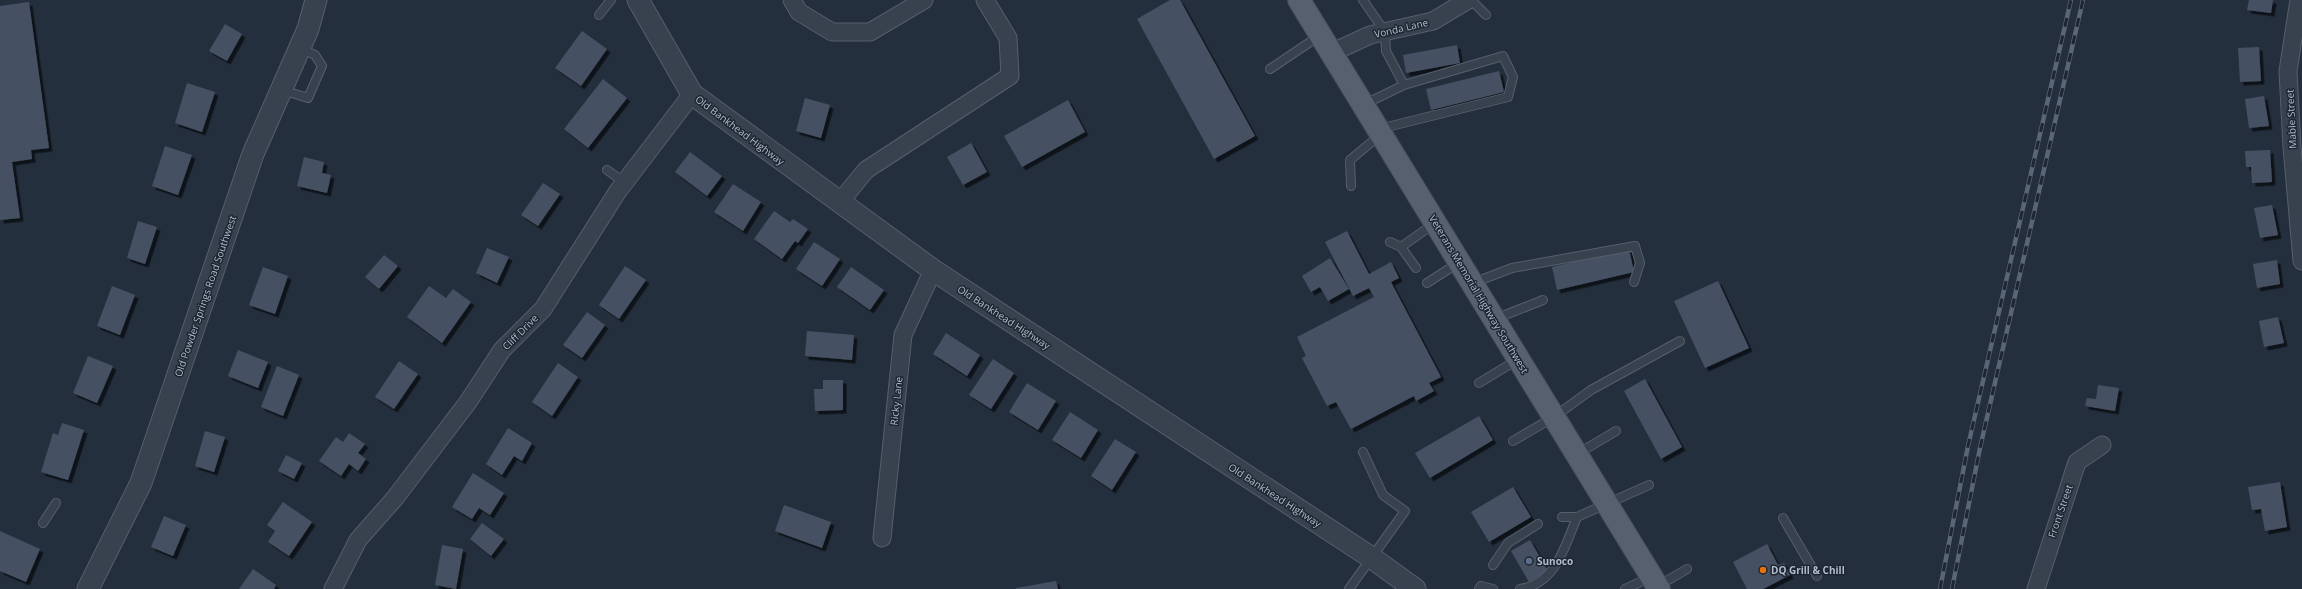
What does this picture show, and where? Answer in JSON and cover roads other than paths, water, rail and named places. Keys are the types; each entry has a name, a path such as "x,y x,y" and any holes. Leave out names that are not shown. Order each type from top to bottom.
{"main road":[{"name":"Veterans Memorial Highway Southwest","path":"1299,0 1656,584"}],"street":[{"name":"Old Powder Springs Road Southwest","path":"88,589 141,483 253,154 299,48 316,0"},
{"name":"Old Bankhead Highway","path":"638,0 692,94 839,203 933,270 1372,558 1415,589"},
{"path":"792,0 799,12 832,32 870,32 924,0"},
{"path":"839,203 866,170 1010,76 1008,38 985,0"},
{"name":"Vonda Lane","path":"1326,44 1433,21 1468,0"},
{"name":"Mable Street","path":"2299,0 2288,71 2292,147 2302,261"},
{"name":"Cliff Drive","path":"333,589 358,540 394,498 468,402 502,350 543,309 624,182 692,94"},
{"name":"Ricky Lane","path":"882,538 903,335 933,270"},
{"name":"Front Street","path":"2036,589 2077,462 2102,445"}],"lane":[{"path":"599,15 611,0"},
{"path":"1363,0 1385,32 1386,51 1404,85"},
{"path":"1471,0 1486,15"},
{"path":"1270,69 1326,44"},
{"path":"281,89 308,98 322,66 315,55 299,48"},
{"path":"1351,186 1350,160 1380,132 1508,97 1513,77 1503,56 1404,85 1363,105"},
{"path":"607,170 624,182"},
{"path":"1401,247 1436,223"},
{"path":"1390,242 1401,247 1416,268"},
{"path":"1472,283 1512,268 1635,246 1640,262 1634,282"},
{"path":"1427,284 1460,262"},
{"path":"1495,319 1543,300"},
{"path":"1513,441 1554,417 1591,390 1680,342"},
{"path":"1478,383 1519,359"},
{"path":"1577,454 1616,431"},
{"path":"1349,589 1405,511 1383,495 1363,452"},
{"path":"1562,517 1577,517 1608,505 1649,485"},
{"path":"42,523 56,503"},
{"path":"1520,589 1530,588 1552,572 1560,560 1577,517"},
{"path":"1782,518 1817,576"},
{"path":"1493,565 1508,543 1538,524"},
{"path":"1625,589 1656,584 1687,570"},
{"path":"1479,589 1481,586 1493,589"}],"railway":[{"path":"1940,589 1968,446 2071,0"},
{"path":"1952,589 1980,448 2083,0"}],"place":[{"name":"Sunoco","path":"1529,561"},
{"name":"DQ Grill & Chill","path":"1763,570"}]}
